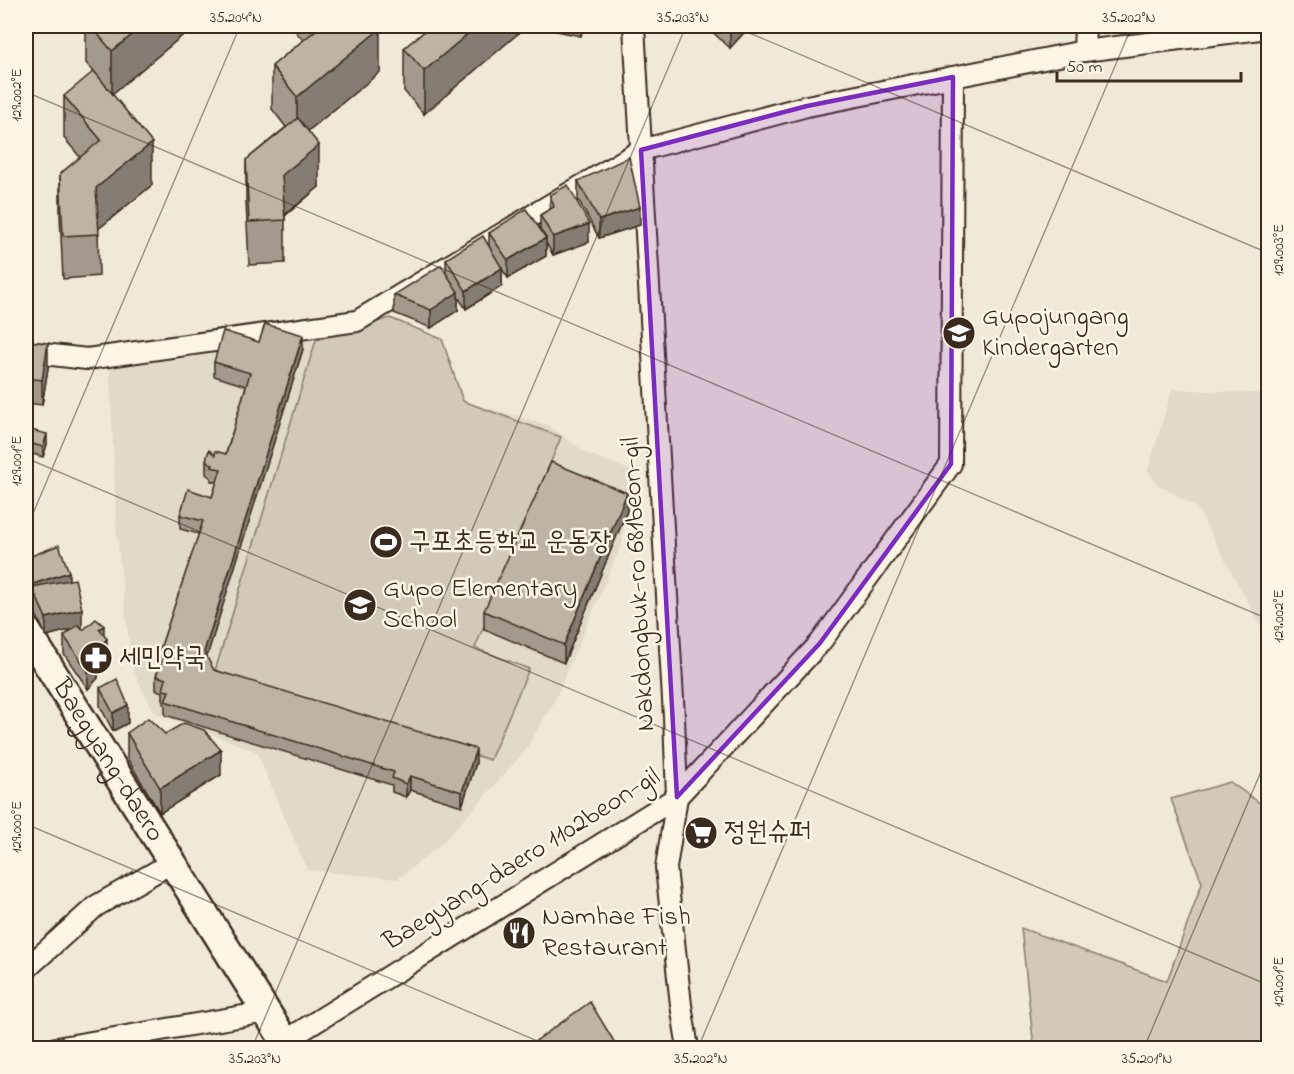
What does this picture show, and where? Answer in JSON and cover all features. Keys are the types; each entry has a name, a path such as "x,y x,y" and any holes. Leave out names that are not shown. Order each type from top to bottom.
{"main road":[{"name":"Baegyang-daero","path":"26,630 287,1045"}],"street":[{"name":"Nakdongbuk-ro 681beon-gil","path":"634,26 674,706 677,797 666,868 688,1048"},
{"path":"1084,51 1085,26"},
{"path":"26,352 87,359 357,321 641,150 807,106 1084,51 1269,28"},
{"name":"Baegyang-daero 1102beon-gil","path":"287,1045 677,797 820,643 951,464 953,77"},
{"name":"Baegyang-daero","path":"26,969 96,906 173,862"},
{"path":"56,1048 267,1012"}],"highlighted area":[{"path":"953,77 951,464 820,643 677,797 641,150 807,106"}],"shaded area":[{"name":"Gupo Elementary School","path":"390,318 442,339 463,401 548,425 586,453 632,471 622,543 554,702 524,752 441,844 398,879 307,870 257,752 154,712 132,668 117,538 109,356 192,348"},
{"name":"구포초등학교 운동장","path":"390,318 442,339 463,401 561,437 475,648 529,669 490,760 215,671 316,340"},
{"path":"1172,389 1268,394 1268,639 1197,508 1156,483 1148,470"},
{"path":"1230,782 1268,809 1268,1048 1034,1048 1021,928 1167,981 1202,883 1171,799"}],"building":[{"path":"91,26 143,26 112,51"},
{"path":"321,26 377,26 380,29 297,97 272,66"},
{"path":"431,26 477,26 424,71 404,48"},
{"path":"94,71 152,143 96,188 99,234 63,236 60,174 101,140 64,96"},
{"path":"298,118 319,145 282,175 285,220 249,222 246,160"},
{"path":"629,157 640,207 599,220 578,181"},
{"path":"568,185 589,224 553,237 540,215 554,207 550,195"},
{"path":"526,209 546,238 508,260 489,233"},
{"path":"483,236 502,268 466,291 446,259"},
{"path":"441,265 458,292 431,310 394,295"},
{"path":"265,324 303,335 204,652 214,670 476,749 462,792 410,776 406,784 392,778 394,772 165,701 169,691 163,690 166,679 156,676 164,656 158,655 203,521 180,515 188,489 212,497 221,469 211,467 213,465 206,460 209,450 215,455 215,451 226,454 250,373 214,362 223,331 259,342"},
{"path":"26,341 48,343 42,380 26,378"},
{"path":"26,429 47,434 43,447 26,442"},
{"path":"551,462 627,493 564,645 484,611"},
{"path":"59,545 69,572 33,584 26,571 26,558"},
{"path":"75,579 82,609 46,618 32,587"},
{"path":"96,619 104,626 99,629 107,639 94,651 98,660 88,671 64,636 78,625 83,630"},
{"path":"117,679 128,705 113,713 100,688"},
{"path":"148,718 165,734 184,723 204,730 221,750 160,788 127,733"},
{"path":"590,1002 618,1048 526,1048"}],"place":[{"name":"Gupojungang Kindergarten","path":"959,333"},
{"name":"구포초등학교 운동장","path":"386,542"},
{"name":"Gupo Elementary School","path":"360,605"},
{"name":"세민약국","path":"96,658"},
{"name":"정원슈퍼","path":"701,833"},
{"name":"Namhae Fish Restaurant","path":"519,933"}]}
